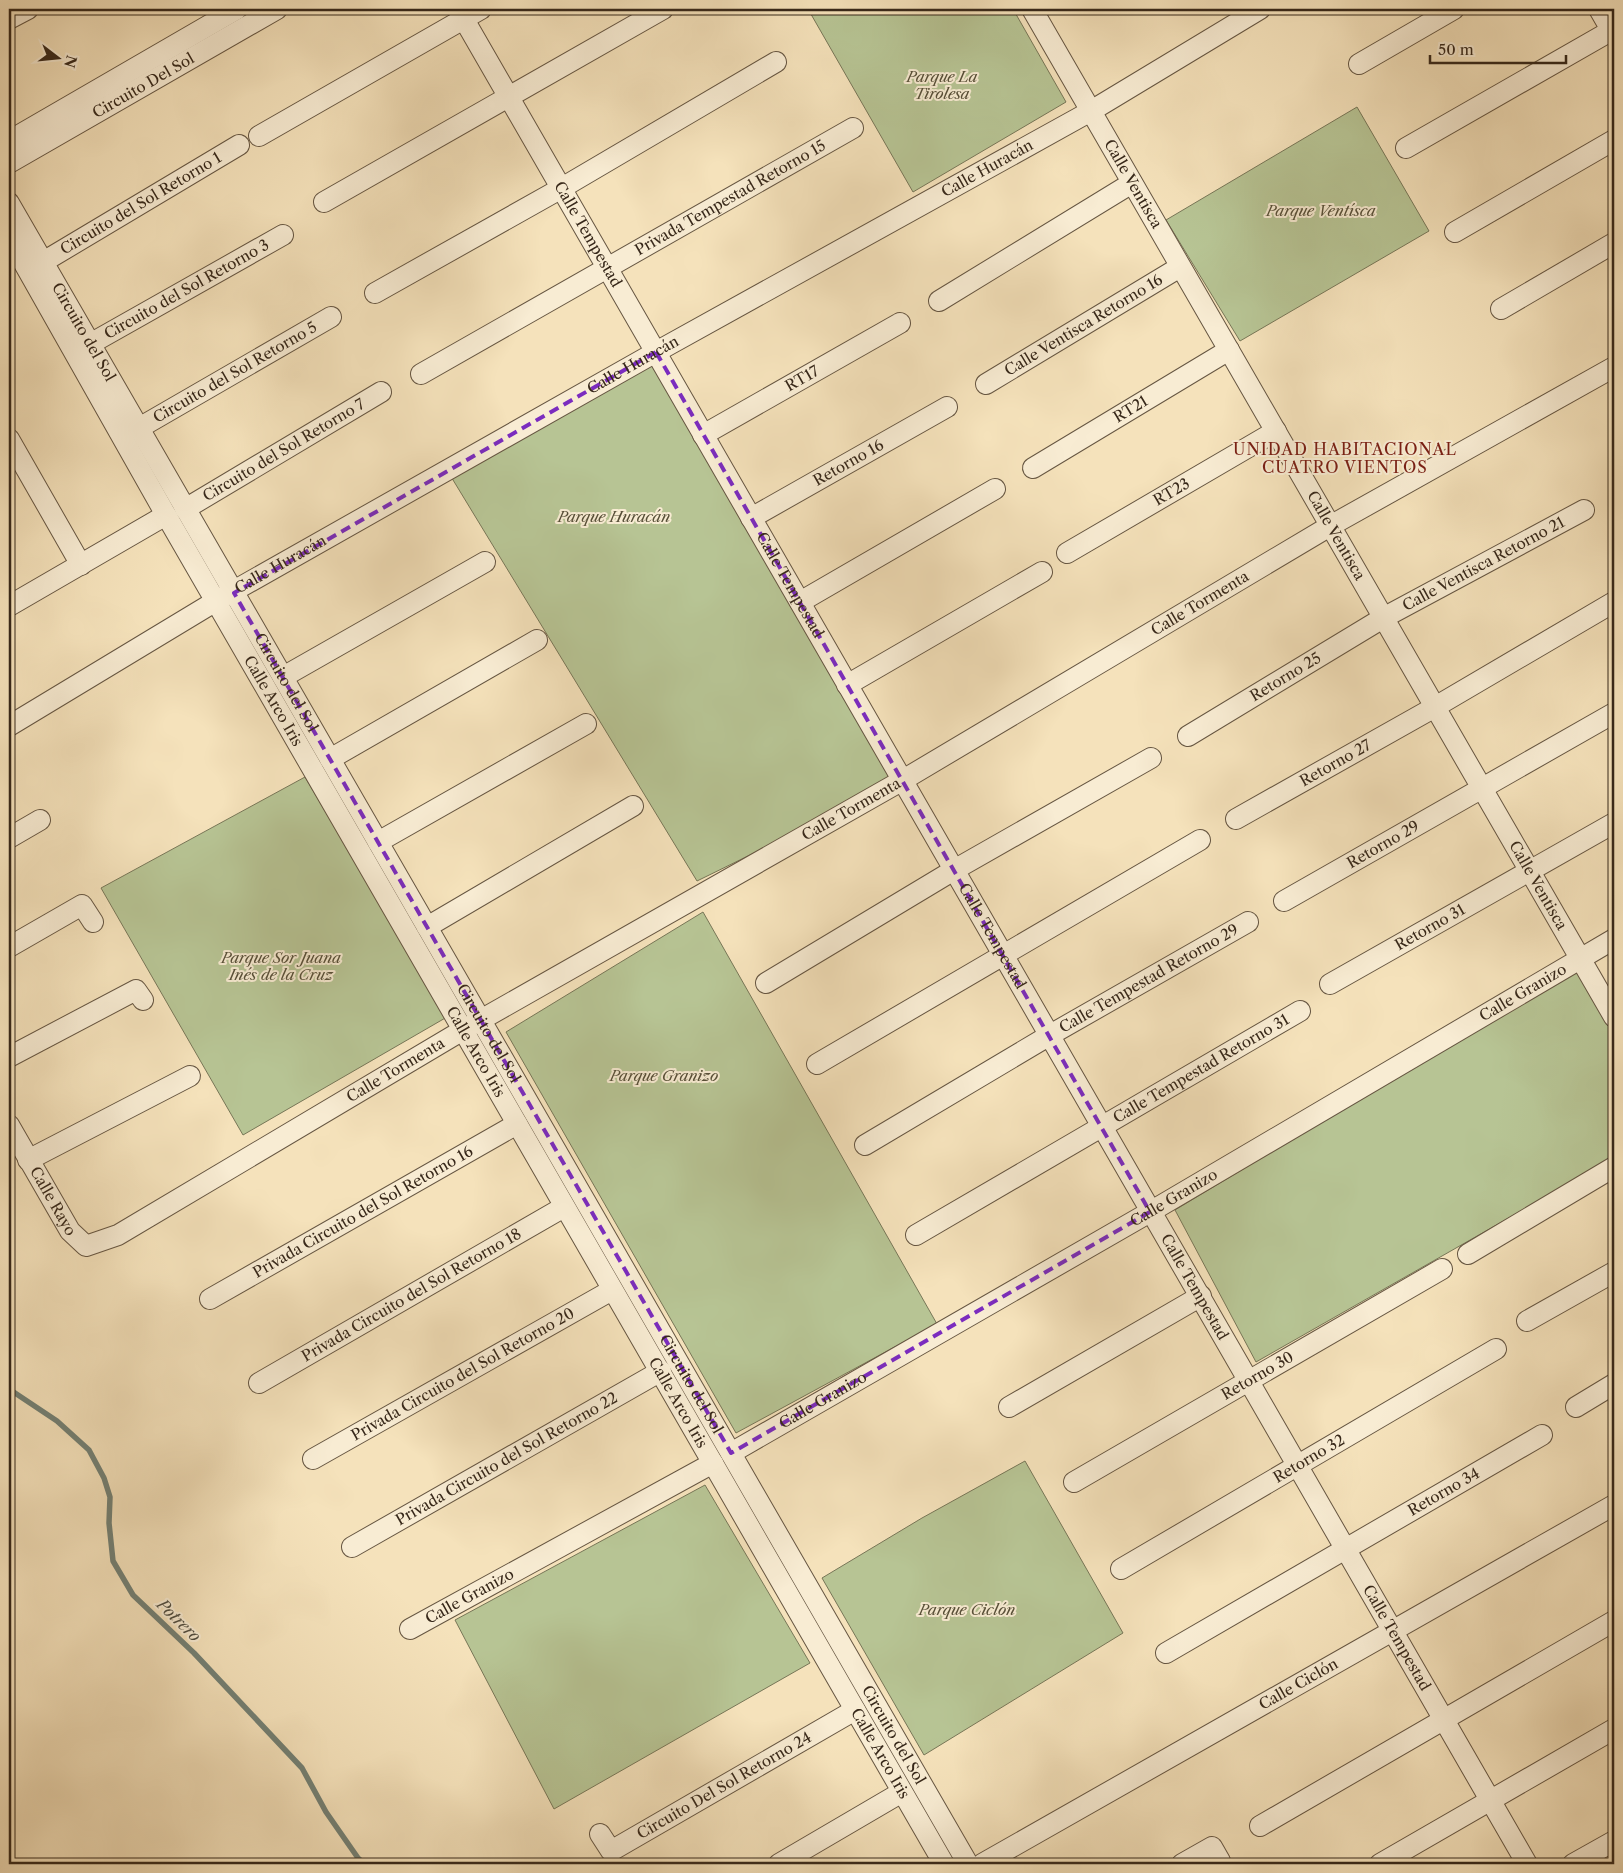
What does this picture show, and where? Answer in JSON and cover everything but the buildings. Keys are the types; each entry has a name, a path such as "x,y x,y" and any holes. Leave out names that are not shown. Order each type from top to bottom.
{"street":[{"path":"9,19 28,9"},
{"name":"Circuito Del Sol","path":"9,141 237,9"},
{"name":"Circuito Del Sol","path":"9,162 276,9"},
{"path":"259,136 461,14 481,9"},
{"path":"324,202 663,9"},
{"name":"Calle Huracán","path":"9,726 216,601 656,352 1091,111 1260,9"},
{"path":"1359,64 1454,9"},
{"path":"1406,148 1613,31 1599,9"},
{"name":"Calle Ventisca","path":"1036,10 1132,183 1614,1018"},
{"name":"Calle Tempestad","path":"461,14 1527,1864"},
{"path":"374,293 560,188 776,62"},
{"name":"Privada Tempestad Retorno 15","path":"422,374 853,128"},
{"path":"1455,232 1614,140"},
{"name":"Circuito del Sol Retorno 1","path":"43,262 239,145"},
{"path":"939,301 1132,183"},
{"name":"Circuito del Sol","path":"9,203 968,1864"},
{"name":"Circuito del Sol Retorno 3","path":"90,344 283,235"},
{"name":"Calle Arco Iris","path":"9,237 166,515 944,1864"},
{"path":"1501,309 1614,243"},
{"name":"Calle Ventisca Retorno 16","path":"986,384 1180,266"},
{"name":"Circuito del Sol Retorno 5","path":"139,428 331,317"},
{"name":"RT17","path":"703,435 900,323"},
{"name":"RT21","path":"1033,468 1228,350"},
{"name":"Calle Tormenta","path":"86,1246 118,1235 480,1019 902,780 1330,526 1614,367"},
{"name":"Circuito del Sol Retorno 7","path":"185,509 381,392"},
{"name":"Retorno 16","path":"752,518 947,407"},
{"name":"RT23","path":"1067,553 1276,431"},
{"path":"9,439 80,565"},
{"path":"800,602 995,489"},
{"name":"Calle Ventisca Retorno 21","path":"1384,618 1584,510"},
{"path":"9,606 166,515"},
{"path":"283,677 485,562"},
{"path":"847,684 1042,572"},
{"name":"Retorno 27","path":"1236,819 1435,707 1614,602"},
{"name":"Retorno 25","path":"1188,736 1384,618"},
{"path":"330,759 537,640"},
{"name":"Retorno 29","path":"1284,901 1614,712"},
{"path":"378,842 586,724"},
{"path":"766,983 954,870 1151,758"},
{"path":"427,927 633,806"},
{"path":"9,838 40,820"},
{"name":"Retorno 31","path":"1330,984 1614,823"},
{"path":"817,1064 1200,840"},
{"path":"9,947 82,905 93,922"},
{"name":"Calle Tempestad Retorno 29","path":"865,1146 1050,1035 1248,922"},
{"name":"Calle Granizo","path":"731,1453 1150,1212 1614,939"},
{"path":"9,1057 136,990 143,1000"},
{"name":"Calle Tempestad Retorno 31","path":"916,1235 1300,1011"},
{"path":"28,1160 190,1076"},
{"name":"Privada Circuito del Sol Retorno 16","path":"210,1298 517,1124"},
{"name":"Calle Rayo","path":"9,1125 70,1231 86,1246"},
{"path":"1468,1254 1614,1167"},
{"name":"Privada Circuito del Sol Retorno 18","path":"259,1383 564,1207"},
{"name":"Retorno 30","path":"1074,1482 1442,1269"},
{"path":"1527,1321 1614,1272"},
{"name":"Privada Circuito del Sol Retorno 20","path":"313,1459 612,1290"},
{"path":"1009,1407 1201,1296"},
{"name":"Retorno 32","path":"1121,1569 1496,1349"},
{"name":"Privada Circuito del Sol Retorno 22","path":"352,1546 661,1371"},
{"path":"1576,1407 1614,1384"},
{"name":"Retorno 34","path":"1166,1653 1542,1435"},
{"name":"Calle Granizo","path":"410,1629 713,1464"},
{"name":"Calle Ciclón","path":"982,1864 1614,1505"},
{"path":"797,1611 815,1599"},
{"path":"1260,1826 1614,1621"},
{"name":"Circuito Del Sol Retorno 24","path":"600,1834 611,1851 855,1710"},
{"path":"1380,1864 1614,1729"},
{"path":"779,1864 902,1792"},
{"path":"1573,1864 1614,1841"},
{"path":"1182,1864 1212,1847 1220,1861"}],"highlighted area":[{"path":"656,352 1150,1212 731,1453 234,593"}],"green space":[{"name":"Parque La Tirolesa","path":"808,9 1013,9 1066,102 913,192"},
{"name":"Parque Ventísca","path":"1357,107 1429,231 1240,341 1166,220"},
{"name":"Parque Huracán","path":"656,352 903,780 697,881 450,475"},
{"name":"Parque Sor Juana Inés de la Cruz","path":"305,777 447,1017 243,1135 101,888"},
{"name":"Parque Granizo","path":"703,912 937,1324 736,1433 506,1032"},
{"path":"1577,968 1614,1031 1614,1158 1256,1362 1175,1210"},
{"name":"Parque Ciclón","path":"1025,1461 1123,1633 924,1755 822,1578 922,1518"},
{"path":"705,1485 810,1663 554,1809 455,1620"}],"waterway":[{"name":"Potrero","path":"9,1389 57,1421 89,1450 104,1478 110,1497 109,1523 113,1561 133,1595 194,1653 302,1768 326,1812 358,1858 365,1864"}],"district":[{"name":"UNIDAD HABITACIONAL CUATRO VIENTOS","path":"1345,458"}]}
